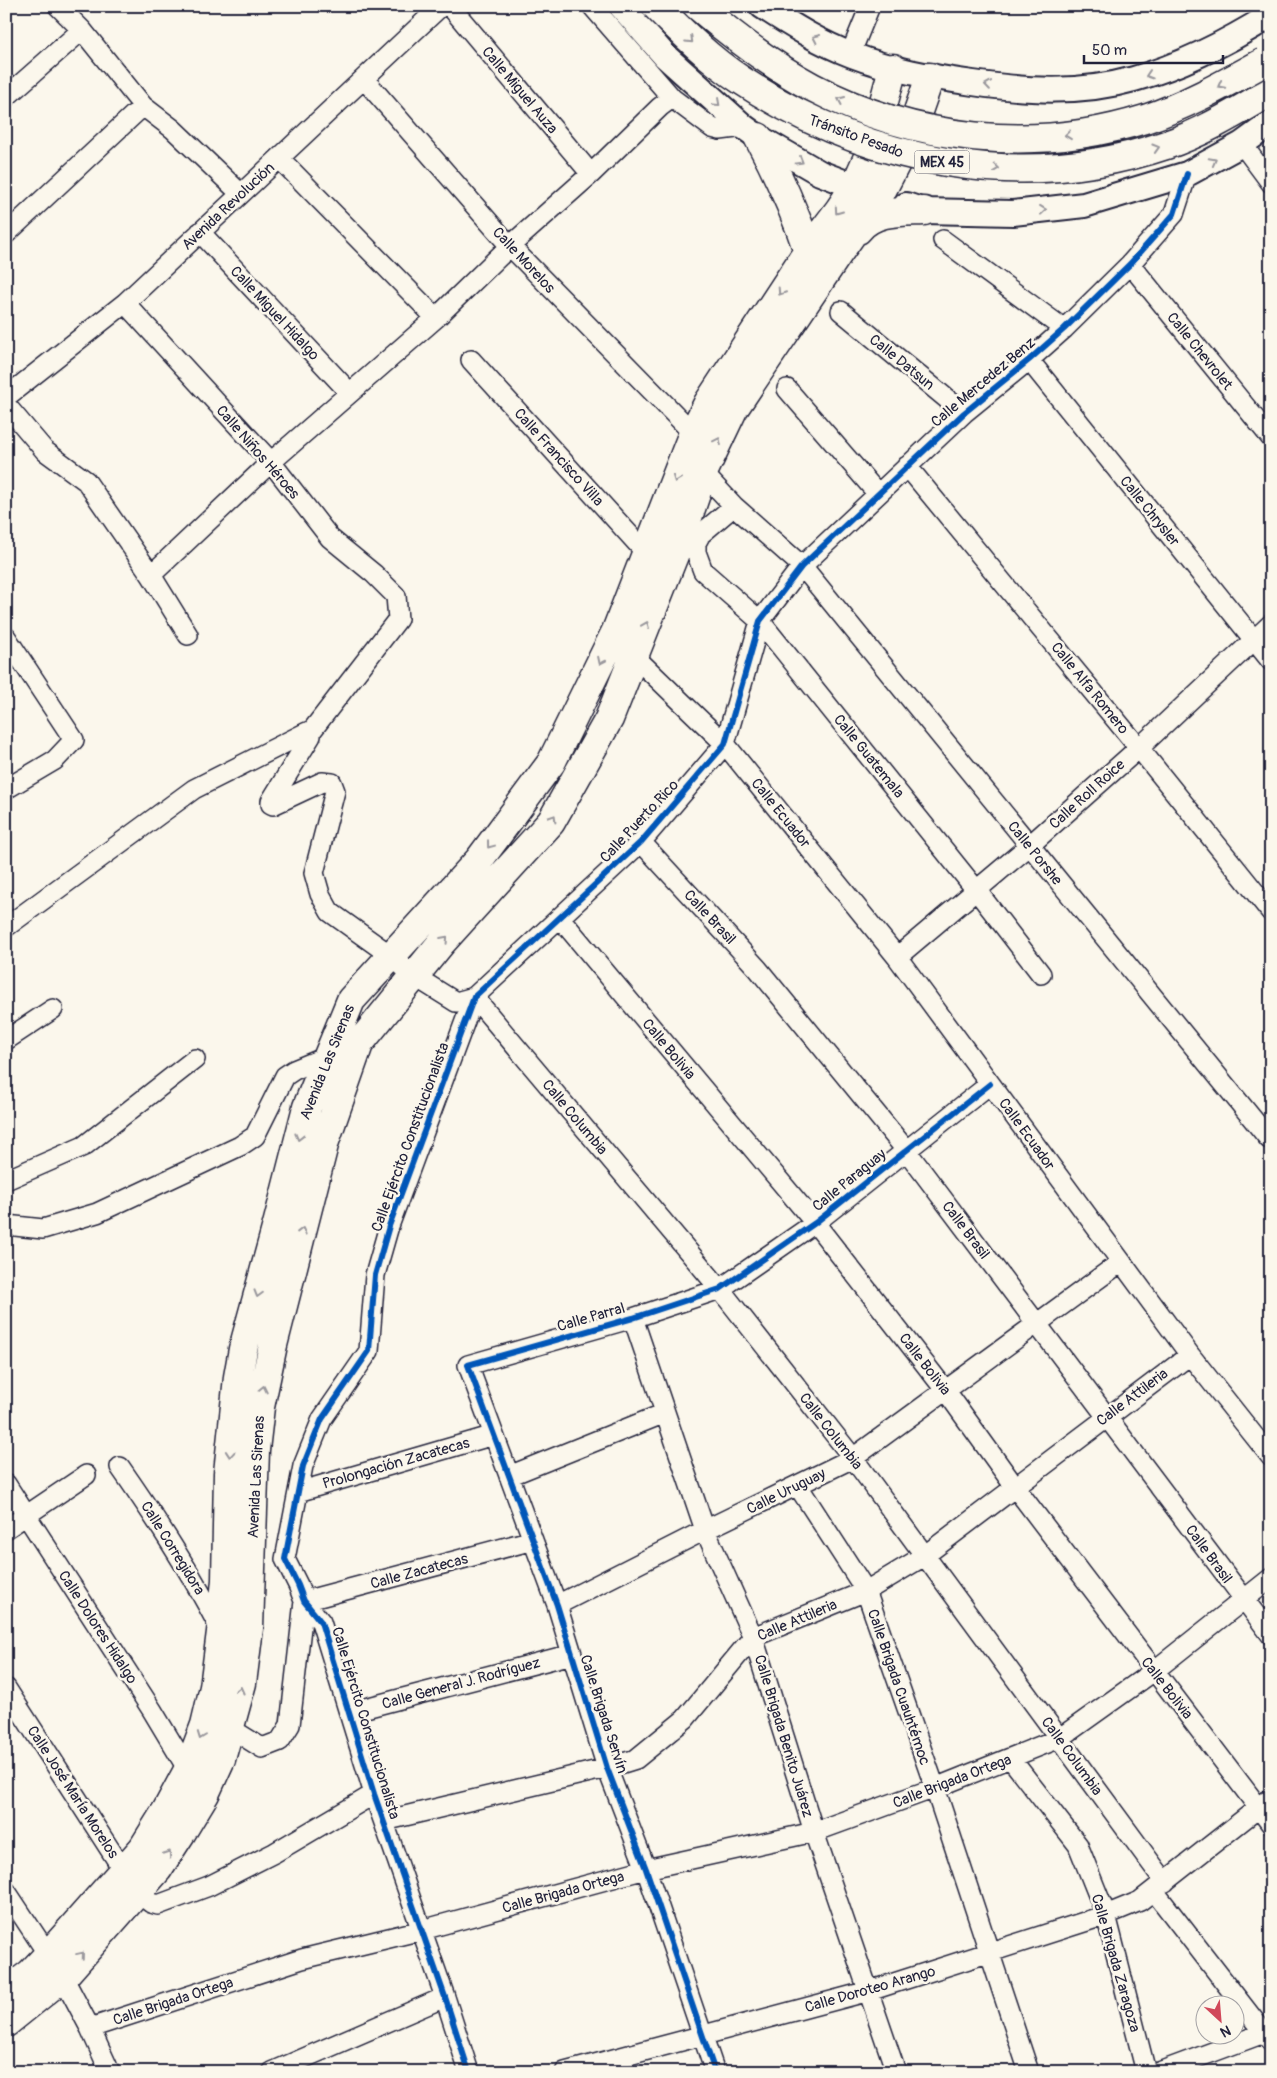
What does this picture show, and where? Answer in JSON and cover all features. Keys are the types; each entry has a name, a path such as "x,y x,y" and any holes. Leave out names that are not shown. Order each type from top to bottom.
{"main road":[{"name":"Tránsito Pesado","path":"656,6 697,47 740,79 801,116 882,148 943,162 1005,169 1043,168 1126,157 1167,145 1189,136 1234,114 1260,98"},
{"name":"Tránsito Pesado","path":"698,6 753,50 812,87 894,121 919,128 977,138 1039,138 1094,132 1130,123 1197,97 1264,62"},
{"name":"Avenida Las Sirenas","path":"131,1881 142,1848 166,1812 188,1770 208,1716 214,1687 226,1580 228,1473 238,1377 243,1348 307,1107 351,1000 390,955 479,860 551,763 616,631 693,433 708,402 808,252 855,186 871,150 892,68"},
{"path":"838,254 879,196 908,140 930,77"},
{"path":"751,132 781,180 793,207 808,252"},
{"path":"838,254 862,225 884,213 924,211"},
{"name":"Avenida Las Sirenas","path":"131,1881 158,1869 182,1832 221,1759 230,1728 242,1683 249,1628 255,1450 260,1407 273,1345 325,1141 359,1044 442,942 552,822 609,719 633,655 689,539 703,473 733,410 838,254"},
{"path":"6,2023 131,1881"},
{"path":"6,1992 31,1972 56,1965"}],"street":[{"path":"58,6 82,30 143,106 173,129 241,194"},
{"name":"Avenida Revolución","path":"6,397 125,303 441,6"},
{"name":"Calle Miguel Auza","path":"450,6 591,174"},
{"path":"592,6 672,98 712,128 751,132"},
{"path":"621,6 665,56 751,132 820,172 879,196 924,211 1013,213 1084,205 1187,174 1242,144 1271,123"},
{"path":"762,6 803,32 850,55 892,68 930,77 1016,89 1054,91 1106,86 1134,79 1193,58 1244,32 1271,15"},
{"path":"850,55 870,6"},
{"path":"6,97 82,30"},
{"name":"Calle Morelos","path":"364,78 510,246 693,433"},
{"path":"151,575 271,462 436,318 510,246 672,98"},
{"path":"6,234 143,106"},
{"path":"1242,144 1271,183"},
{"path":"279,158 436,318"},
{"name":"Calle Mercedez Benz","path":"760,621 802,566 964,412 1029,360 1064,329 1130,264 1174,214 1187,174"},
{"name":"Calle Miguel Hidalgo","path":"200,232 350,393"},
{"path":"943,240 1064,329"},
{"name":"Calle Chevrolet","path":"1130,264 1271,438"},
{"name":"Calle Niños Héroes","path":"125,303 271,462 330,538 374,574 396,596 398,619 310,733"},
{"name":"Calle Datsun","path":"841,311 964,412"},
{"name":"Calle Francisco Villa","path":"471,360 647,554"},
{"name":"Calle Chrysler","path":"1029,360 1271,661"},
{"path":"787,389 878,494"},
{"path":"6,405 45,451 86,481 151,575 188,635"},
{"name":"Calle Alfa Romero","path":"907,466 1271,912"},
{"name":"Calle Porshe","path":"703,473 734,506 802,566 1269,1139"},
{"path":"689,539 701,534 734,506"},
{"name":"Calle Guatemala","path":"689,539 703,571 760,621 977,891 1041,974"},
{"name":"Calle Puerto Rico","path":"474,997 641,842 724,744 760,621"},
{"name":"Calle Roll Roice","path":"897,957 1029,846 1139,748 1271,624"},
{"path":"6,637 74,740 54,760 6,789"},
{"name":"Calle Ecuador","path":"633,655 724,744 897,957 1190,1355 1271,1457"},
{"path":"6,927 194,788 307,732 311,736 271,801 271,804 273,805 322,782 332,783 335,791 314,873 320,894 330,912 390,955 414,976 456,1002 474,997"},
{"name":"Calle Brasil","path":"641,842 758,969 906,1150 1107,1416 1242,1600 1271,1635"},
{"name":"Calle Bolivia","path":"560,918 815,1223 946,1391 1015,1487 1154,1671 1265,1803 1271,1824"},
{"name":"Calle Columbia","path":"474,997 720,1289 853,1458 1060,1738 1159,1887 1268,2038"},
{"name":"Calle Ejército Constitucionalista","path":"469,2072 445,1997 374,1794 321,1622 304,1601 284,1559 304,1466 322,1419 369,1350 375,1275 389,1226 474,997"},
{"path":"6,1040 53,1009"},
{"path":"6,1225 44,1229 97,1213 240,1146 255,1136 285,1076 294,1070 328,1056"},
{"path":"6,1180 84,1146 195,1059"},
{"name":"Calle Paraguay","path":"720,1289 815,1223 990,1084"},
{"name":"Calle Uruguay","path":"556,1605 853,1458 946,1391 1036,1322 1121,1262"},
{"name":"Calle Parral","path":"468,1365 632,1318 720,1289"},
{"name":"Calle Brigada Benito Juárez","path":"632,1318 705,1530 753,1637 814,1832 896,2072"},
{"name":"Calle Attileria","path":"384,1821 607,1768 636,1759 685,1719 753,1637 866,1591 924,1556 1190,1355"},
{"name":"Calle Brigada Servín","path":"468,1365 534,1540 607,1768 646,1869 715,2072"},
{"path":"509,1476 665,1413"},
{"name":"Prolongación Zacatecas","path":"298,1492 494,1435"},
{"name":"Calle Corregidora","path":"120,1467 162,1528 205,1599 221,1632"},
{"path":"6,1529 86,1475"},
{"name":"Calle Dolores Hidalgo","path":"6,1484 152,1710 188,1770"},
{"name":"Calle Brigada Cuauhtémoc","path":"798,1486 866,1591 935,1788 1029,2072"},
{"name":"Calle Zacatecas","path":"304,1601 534,1540"},
{"name":"Calle Brigada Ortega","path":"90,2028 302,1959 422,1930 646,1869 814,1832 935,1788 1060,1738 1154,1671 1271,1578"},
{"path":"230,1728 262,1748 280,1741 290,1725 304,1601"},
{"name":"Calle General J. Rodríguez","path":"350,1712 572,1654"},
{"name":"Calle José María Morelos","path":"6,1688 131,1881"},
{"name":"Calle Brigada Zaragoza","path":"1011,1759 1078,1845 1106,1915 1146,2072"},
{"path":"131,1881 151,1903 158,1905 209,1886 274,1853 374,1794"},
{"name":"Calle Doroteo Arango","path":"565,2072 869,1991 1106,1915 1140,1901 1265,1803"},
{"path":"6,1891 56,1965 90,2028 110,2072"},
{"path":"272,2072 445,1997"},
{"path":"1159,2072 1268,2038"}],"cycle path":[{"path":"469,2072 445,1997 374,1794 321,1622 304,1601 285,1559 303,1466 322,1419 369,1351 375,1275 389,1226 474,997 641,842 725,744 760,621 802,566 964,413 1064,329 1130,264 1174,214 1187,174"},
{"path":"715,2072 646,1869 607,1768 557,1605 468,1365 633,1318 720,1289 815,1223 990,1084"}]}
